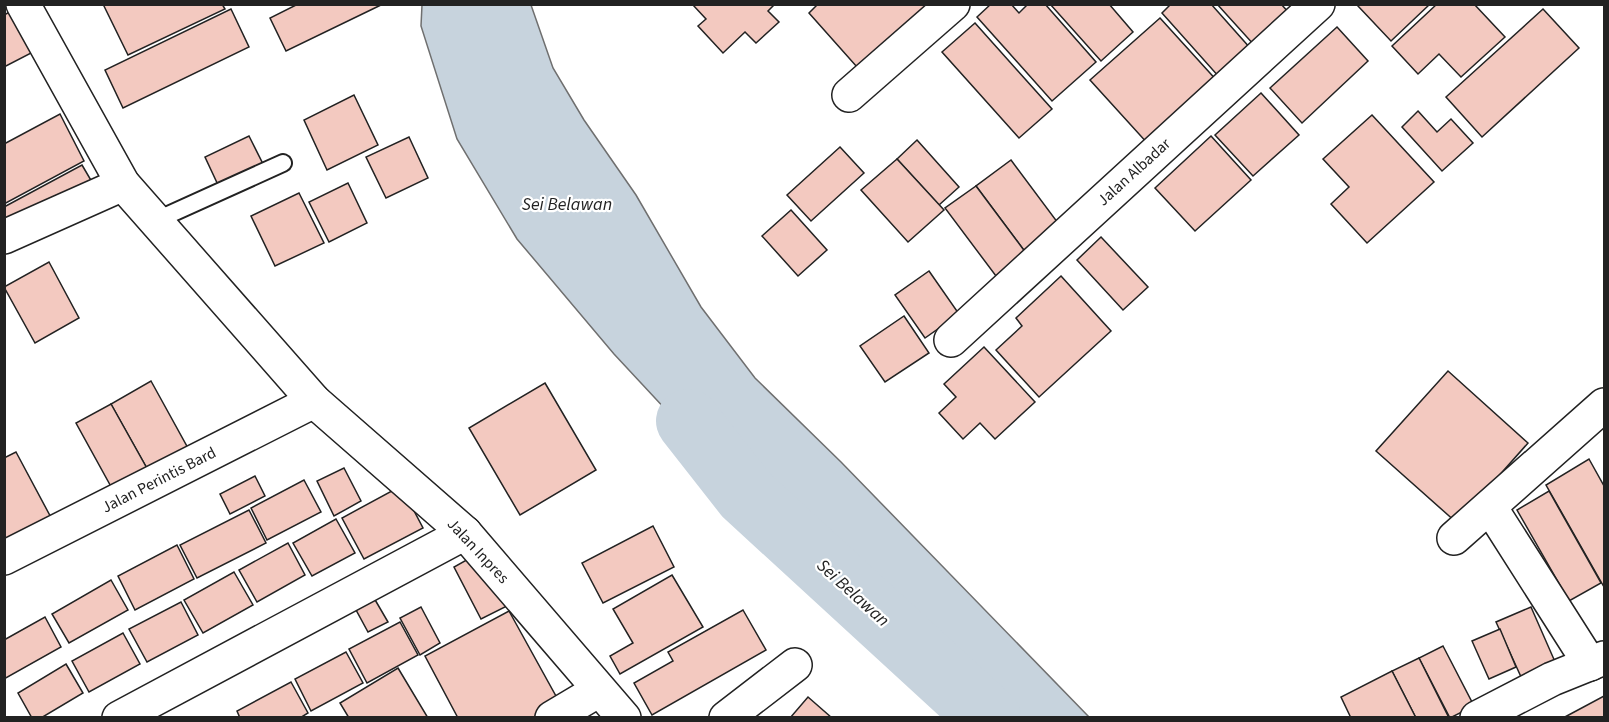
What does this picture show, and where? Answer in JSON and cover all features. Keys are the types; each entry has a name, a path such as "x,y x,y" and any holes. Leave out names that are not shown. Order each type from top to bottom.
{"street":[{"name":"Jalan Inpres","path":"23,4 123,184 158,220 314,401 465,533 624,717"},
{"path":"849,95 953,4"},
{"name":"Jalan Albadar","path":"951,340 1318,4"},
{"path":"4,237 123,184"},
{"name":"Jalan Perintis Bard","path":"4,558 314,401"},
{"path":"1454,538 1605,405"},
{"path":"1477,717 1552,679 1597,661 1490,507"},
{"path":"119,717 465,533"},
{"path":"726,717 795,665"},
{"path":"552,717 599,690"}],"lane":[{"path":"158,220 283,163"}],"water":[{"name":"Sei Belawan","path":"422,5 531,5 553,68 584,120 636,195 701,307 755,378 841,462 1089,717 976,717 891,625 834,570 735,484 614,354 517,239 457,139 421,26"}],"building":[{"path":"103,4 222,4 225,9 128,55"},
{"path":"298,4 383,4 286,51 270,18"},
{"path":"775,4 768,11 779,22 756,43 745,32 723,53 698,26 706,19 693,5"},
{"path":"818,4 928,4 857,67 809,13"},
{"path":"991,4 1011,4 1019,13 1028,4 1045,4 1096,62 1052,101 977,17"},
{"path":"1050,4 1109,4 1133,32 1101,61"},
{"path":"1171,4 1211,4 1251,49 1220,78 1162,13"},
{"path":"1217,4 1281,4 1290,14 1255,46"},
{"path":"1360,4 1430,4 1391,41 1358,6"},
{"path":"1437,4 1474,4 1505,37 1461,77 1439,54 1418,74 1392,46"},
{"path":"15,9 37,50 4,67 4,15"},
{"path":"231,9 249,47 123,108 105,70"},
{"path":"1543,9 1579,48 1482,137 1446,97"},
{"path":"1160,18 1219,83 1149,145 1090,80"},
{"path":"975,23 1052,109 1019,138 942,52"},
{"path":"1337,27 1368,61 1302,123 1270,88"},
{"path":"1261,93 1299,135 1253,176 1215,135"},
{"path":"354,95 378,145 327,170 304,120"},
{"path":"1418,111 1437,132 1451,119 1473,143 1442,171 1402,127"},
{"path":"60,114 84,161 4,204 4,144"},
{"path":"1372,115 1434,182 1367,243 1331,204 1349,187 1323,159"},
{"path":"249,136 264,166 219,187 205,157"},
{"path":"1211,136 1251,180 1195,231 1155,188"},
{"path":"409,137 428,178 386,198 366,157"},
{"path":"917,140 959,187 939,205 897,159"},
{"path":"840,147 864,173 811,221 787,195"},
{"path":"897,159 944,210 908,242 861,190"},
{"path":"1011,160 1061,227 1026,253 976,186"},
{"path":"82,165 92,182 4,229 4,207"},
{"path":"348,183 367,223 329,242 309,202"},
{"path":"976,186 1026,253 996,276 945,208"},
{"path":"299,193 324,243 275,266 251,216"},
{"path":"791,210 827,250 798,276 762,236"},
{"path":"1101,237 1148,287 1123,310 1077,260"},
{"path":"49,262 79,318 35,343 4,287"},
{"path":"929,271 959,314 925,338 895,295"},
{"path":"1061,276 1111,331 1039,397 996,350 1022,326 1016,318"},
{"path":"904,316 929,353 885,382 860,346"},
{"path":"984,347 1035,402 995,439 980,423 963,439 939,413 956,397 944,384"},
{"path":"1448,371 1528,443 1457,523 1376,451"},
{"path":"151,381 189,450 149,472 111,404"},
{"path":"545,383 596,470 520,515 469,428"},
{"path":"111,404 149,472 114,492 76,423"},
{"path":"16,452 55,525 4,551 4,458"},
{"path":"1589,459 1604,486 1604,587 1546,485"},
{"path":"344,468 361,501 334,516 317,481"},
{"path":"255,476 265,496 230,514 220,494"},
{"path":"304,480 321,512 267,540 251,508"},
{"path":"401,486 423,528 364,559 342,518"},
{"path":"1549,491 1601,583 1569,601 1517,510"},
{"path":"249,510 266,543 197,578 180,545"},
{"path":"336,519 355,553 312,576 293,543"},
{"path":"653,526 674,567 603,603 582,563"},
{"path":"288,543 305,575 257,602 239,570"},
{"path":"177,545 194,579 135,610 118,576"},
{"path":"479,553 507,606 481,619 454,567"},
{"path":"234,572 253,605 203,633 184,600"},
{"path":"672,575 703,627 620,674 610,656 633,643 613,609"},
{"path":"111,580 128,610 69,643 52,614"},
{"path":"374,598 388,622 368,632 355,608"},
{"path":"181,602 198,635 147,662 129,629"},
{"path":"421,607 440,643 420,655 400,618"},
{"path":"1531,607 1556,664 1522,679 1496,622"},
{"path":"743,610 766,650 652,715 634,683 673,661 668,652"},
{"path":"509,611 562,707 542,718 458,718 425,656"},
{"path":"45,617 61,647 4,679 4,640"},
{"path":"400,622 418,655 367,683 349,649"},
{"path":"1500,629 1516,667 1489,679 1472,641"},
{"path":"123,633 140,664 89,692 72,661"},
{"path":"1443,646 1474,706 1450,718 1419,658"},
{"path":"346,652 363,683 311,711 295,679"},
{"path":"1419,658 1449,718 1416,718 1392,671"},
{"path":"66,664 83,693 41,718 32,718 18,693"},
{"path":"398,668 428,718 349,718 340,703"},
{"path":"1392,671 1416,718 1351,718 1341,697"},
{"path":"291,682 308,713 300,718 240,718 237,711"},
{"path":"1604,696 1604,718 1563,718"},
{"path":"808,697 832,718 790,718"}],"waterway":[{"name":"Sei Belawan","path":"688,421 746,495 989,718"}]}
